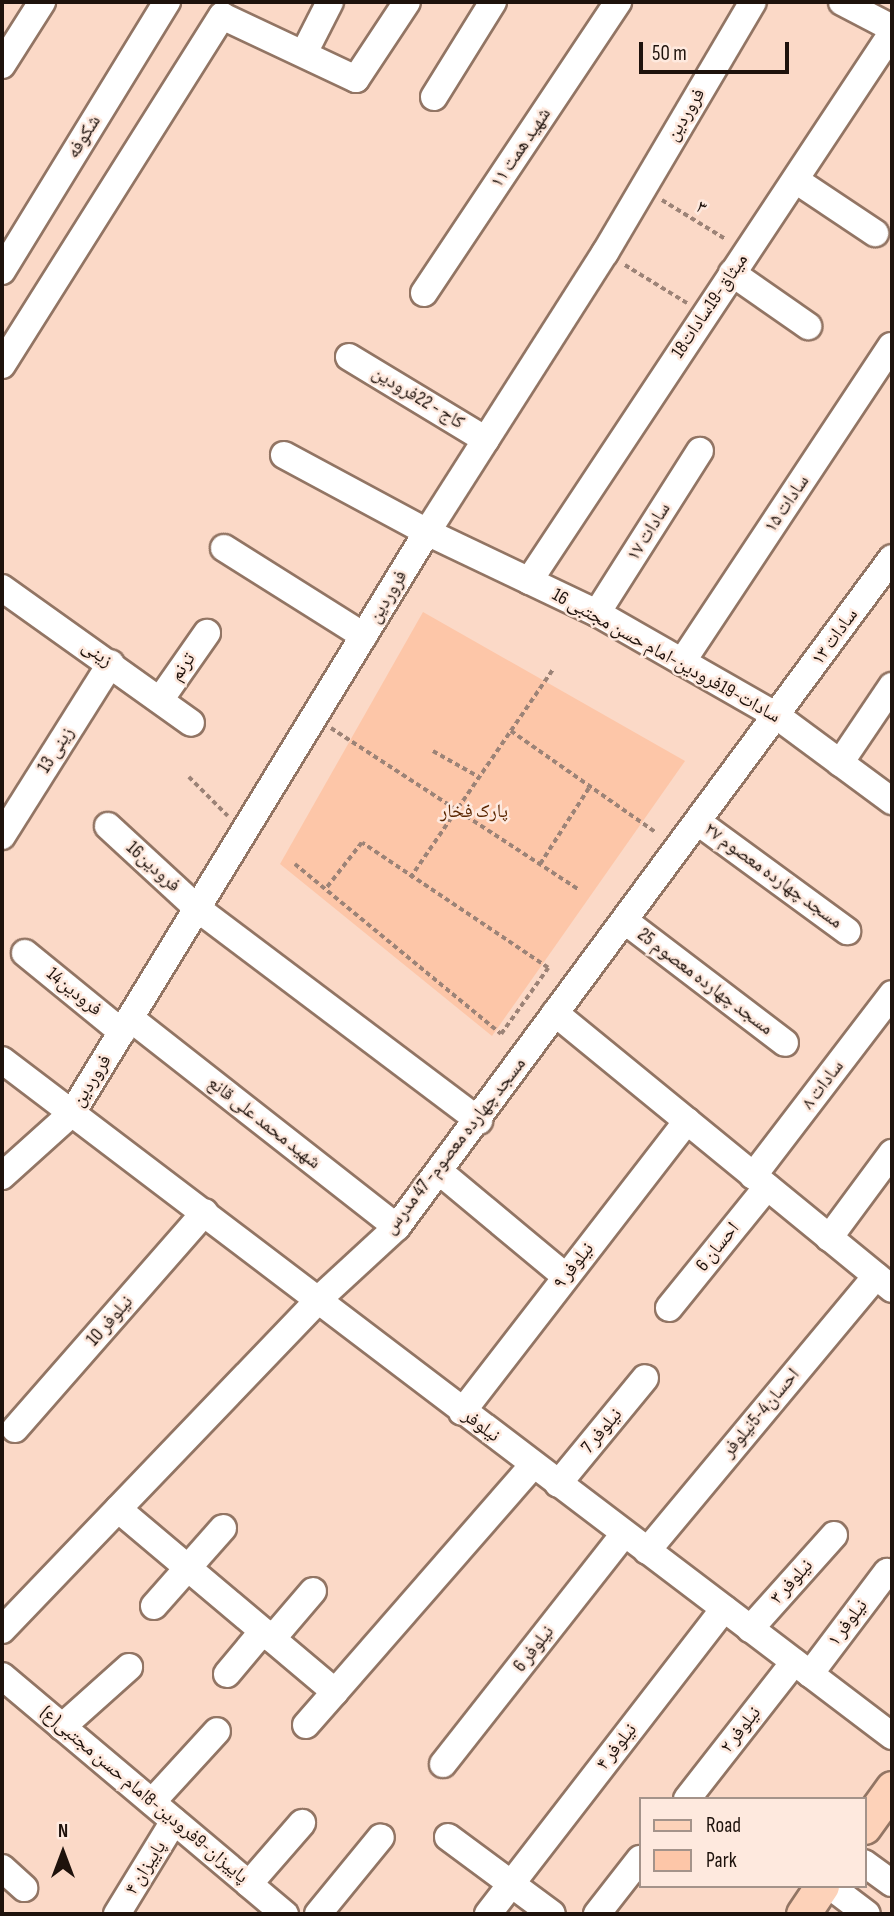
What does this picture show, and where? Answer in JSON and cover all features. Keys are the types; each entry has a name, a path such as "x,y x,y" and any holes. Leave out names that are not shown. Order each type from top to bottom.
{"main road":[{"path":"866,1824 892,1788"},
{"path":"803,1914 821,1888"}],"street":[{"path":"2,65 42,2"},
{"name":"شکوفه","path":"2,271 167,2"},
{"path":"304,53 330,2"},
{"path":"2,365 222,16 356,79 407,2"},
{"path":"434,97 493,2"},
{"name":"شهید همت ۱۱","path":"424,293 618,2"},
{"name":"فروردین","path":"2,1176 72,1113 427,532 605,253 753,2"},
{"path":"842,2 892,31"},
{"name":"18میثاق-19سادات","path":"529,580 739,262 797,181 892,31"},
{"path":"797,181 875,233"},
{"path":"739,262 808,326"},
{"name":"سادات ۱۵","path":"682,662 891,346"},
{"name":"کاج - 22فرودین","path":"349,357 486,440"},
{"name":"سادات ۱۷","path":"597,613 700,451"},
{"name":"سادات-19فرودین-امام حسن مجتبی 16","path":"284,455 427,532 597,613 777,716 892,801"},
{"path":"224,548 364,636"},
{"name":"سادات ۱۳","path":"777,716 892,558"},
{"name":"زینی","path":"2,588 111,663 191,723"},
{"name":"ترنم","path":"160,700 207,634"},
{"name":"زینی 13","path":"2,836 111,663"},
{"path":"839,763 892,686"},
{"name":"مسجد چهارده معصوم- 47 مدرس","path":"2,1630 320,1298 397,1227 479,1121 555,1013 777,716"},
{"name":"مسجد چهارده معصوم ۲۷","path":"698,822 848,930"},
{"name":"16فرودین","path":"108,826 198,909 479,1121"},
{"name":"مسجد چهارده معصوم 25","path":"625,920 785,1043"},
{"name":"14فرودین","path":"25,953 126,1025"},
{"name":"سادات ۸","path":"760,1181 892,994"},
{"path":"555,1013 884,1283"},
{"name":"شهید محمد علی قانع","path":"126,1025 397,1227"},
{"name":"نیلوفر","path":"2,1060 320,1298 463,1412 892,1736"},
{"name":"نیلوفر ۹","path":"463,1412 565,1276 687,1121"},
{"path":"829,1238 892,1153"},
{"path":"440,1172 565,1276"},
{"name":"احسان 6","path":"669,1308 760,1181"},
{"name":"نیلوفر 10","path":"15,1429 205,1212"},
{"name":"احسان4-5نیلوفر","path":"647,1551 884,1283"},
{"name":"نیلوفر 7","path":"558,1484 645,1378"},
{"path":"306,1726 533,1465"},
{"path":"118,1509 335,1692"},
{"path":"154,1606 223,1528"},
{"name":"نیلوفر 6","path":"443,1764 624,1534"},
{"name":"نیلوفر ۳","path":"750,1629 834,1535"},
{"name":"نیلوفر ۱","path":"802,1668 887,1572"},
{"path":"228,1674 313,1591"},
{"name":"نیلوفر ۴","path":"488,1914 724,1609"},
{"path":"62,1727 129,1667"},
{"name":"نیلوفر ۲","path":"689,1797 802,1668"},
{"name":"پاییزان-9فرودین-8امام حسن مجتبی(ع)","path":"2,1676 285,1914"},
{"path":"152,1802 217,1731"},
{"name":"پاییزان ۴","path":"117,1914 174,1821"},
{"path":"249,1884 302,1823"},
{"path":"318,1914 382,1837"},
{"path":"448,1837 552,1914"},
{"path":"597,1914 638,1861"},
{"path":"866,1864 892,1883"},
{"path":"2,1868 24,1888"},
{"path":"833,1888 867,1914"}],"path":[{"name":"۳","path":"643,188 739,262"},
{"path":"605,253 705,313"},
{"path":"410,878 553,669"},
{"path":"315,717 578,889"},
{"path":"511,731 655,832"},
{"path":"433,751 479,777"},
{"path":"189,777 244,832"},
{"path":"540,864 590,786"},
{"path":"295,864 501,1034 548,968 410,878 362,843 326,889"}],"green space":[{"name":"پارک فخار","path":"423,612 685,761 492,1036 280,864"}]}
